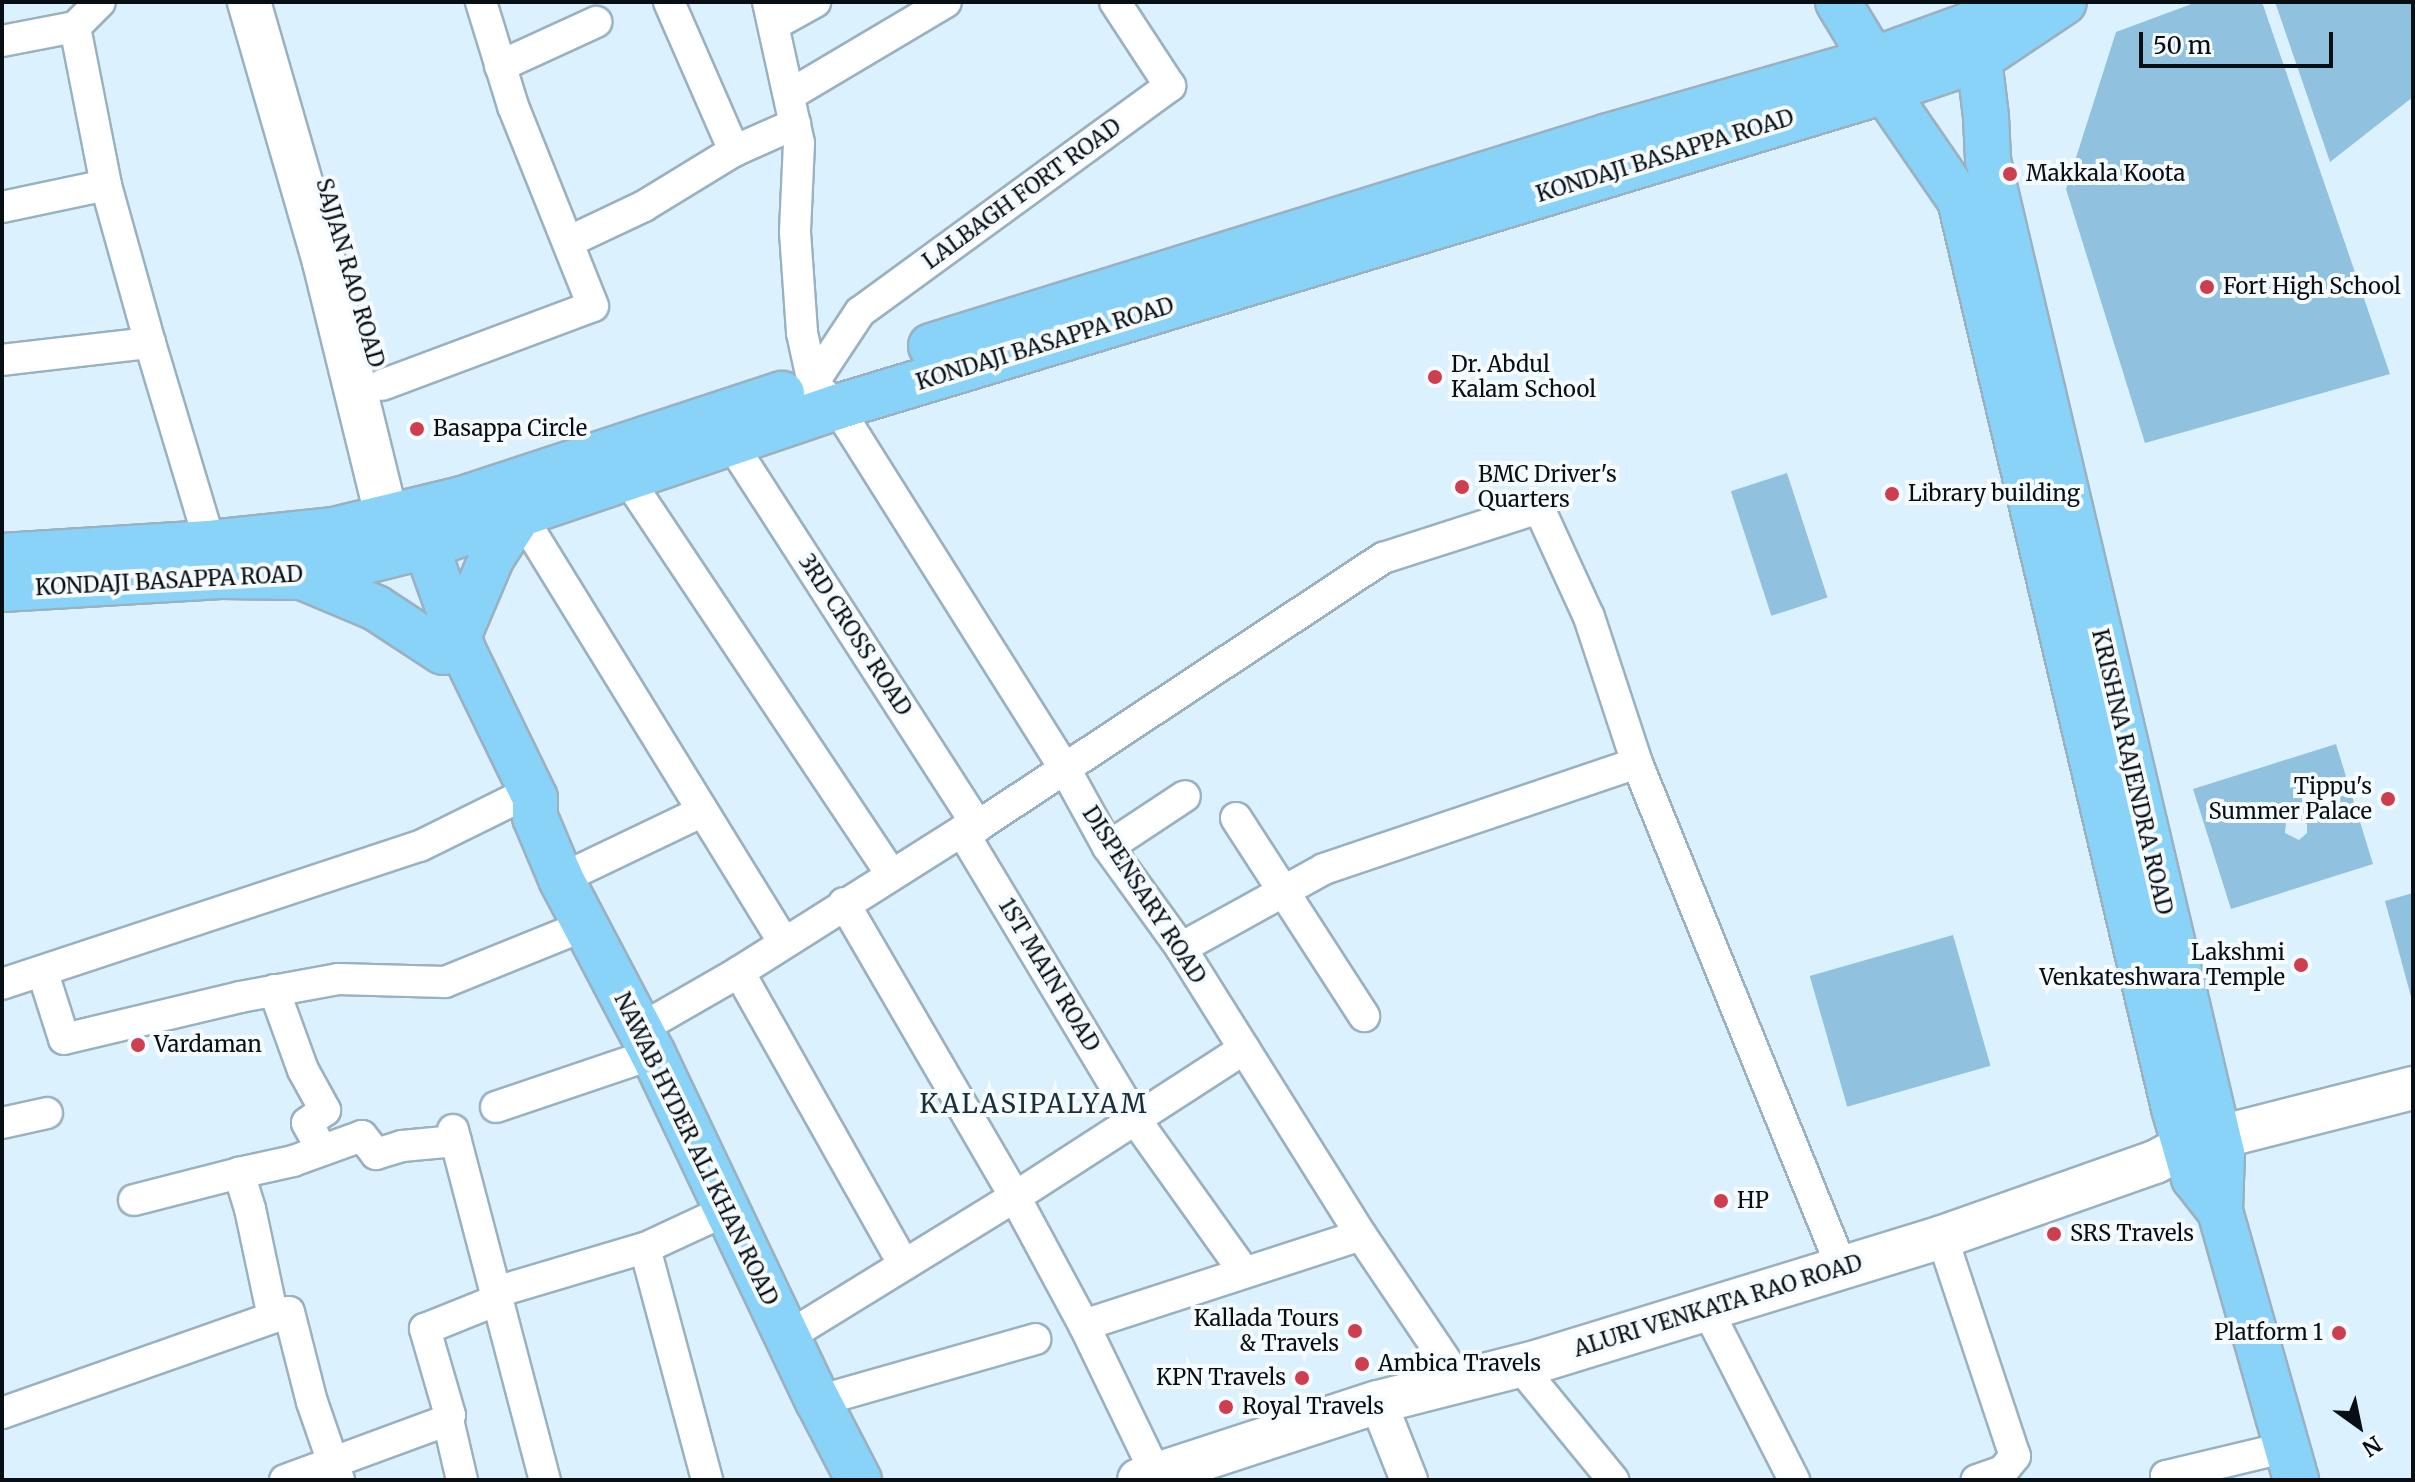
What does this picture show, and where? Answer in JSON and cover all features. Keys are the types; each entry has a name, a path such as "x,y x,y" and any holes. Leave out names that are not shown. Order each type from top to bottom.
{"main road":[{"path":"249,2 405,533"},
{"name":"SAJJAN RAO ROAD","path":"269,2 324,179 382,385 405,533"},
{"name":"KRISHNA RAJENDRA ROAD","path":"1838,2 1879,75 1960,200 2194,1152"},
{"name":"KONDAJI BASAPPA ROAD","path":"2,589 221,576 302,577 405,533 1608,136 1879,75 1979,22 2064,2"},
{"name":"KRISHNA RAJENDRA ROAD","path":"1979,22 1988,160 2194,1152"},
{"name":"KONDAJI BASAPPA ROAD","path":"2,556 210,543 334,530 405,533 520,514 731,443 825,395"},
{"path":"302,577 451,644 492,557 520,514"},
{"name":"NAWAB HYDER ALI KHAN ROAD","path":"405,533 451,644 526,808 646,1041 818,1401 859,1480"},
{"name":"ALURI VENKATA RAO ROAD","path":"1149,1479 1378,1402 1519,1365 1707,1309 1942,1237 2194,1152 2413,1088"},
{"path":"2292,1464 2220,1211 2194,1178 2194,1152 2413,1112"}],"street":[{"path":"2,41 75,27 100,2"},
{"path":"382,385 593,306 500,66 481,2"},
{"path":"669,2 734,151"},
{"path":"815,2 771,13 799,143 795,232 801,319 825,395"},
{"path":"568,242 644,206 734,151 946,2"},
{"name":"LALBAGH FORT ROAD","path":"825,395 860,312 1170,86 1115,2"},
{"path":"500,66 596,22"},
{"path":"75,27 106,185 210,543"},
{"path":"2,207 106,185"},
{"path":"2,360 150,343"},
{"name":"DISPENSARY ROAD","path":"825,395 1064,767 1108,847 1181,948 1361,1235 1458,1379"},
{"name":"3RD CROSS ROAD","path":"731,443 970,828"},
{"path":"627,478 891,874"},
{"path":"496,1107 646,1041 783,941 970,828 1383,558 1539,508 1589,617 1637,763 1842,1268"},
{"path":"520,514 783,941"},
{"path":"1181,948 1324,869 1637,763"},
{"path":"1108,847 1185,796"},
{"path":"2,984 43,973 526,808"},
{"path":"561,879 703,811"},
{"path":"1236,818 1364,1016"},
{"name":"1ST MAIN ROAD","path":"970,828 1135,1119 1244,1272"},
{"path":"844,903 1015,1197 1084,1325 1149,1479"},
{"path":"43,973 64,1039 274,990 338,979 445,982 586,925"},
{"path":"739,972 904,1265"},
{"path":"274,990 303,1070 325,1110 307,1123 322,1150"},
{"path":"787,1337 1015,1197 1244,1049"},
{"path":"2,1123 47,1113"},
{"path":"134,1200 322,1150 362,1136 376,1154 454,1136 545,1480"},
{"path":"239,1173 250,1209 273,1317"},
{"path":"462,1480 448,1420 450,1415 425,1329 496,1296 645,1248 727,1210"},
{"path":"1084,1325 1361,1235"},
{"path":"1942,1237 2015,1456 2003,1471 1977,1480"},
{"path":"645,1248 707,1480"},
{"path":"1707,1309 1794,1480"},
{"path":"2,1413 289,1312 312,1402 336,1472"},
{"path":"818,1401 1035,1339"},
{"path":"1519,1365 1613,1480"},
{"path":"1378,1402 1409,1480"},
{"path":"285,1480 336,1472 448,1420"},
{"path":"2167,1480 2166,1476 2292,1464"}],"shaded area":[{"path":"2197,2 2262,2 2390,374 2145,443 2066,189 2116,32"},
{"path":"2275,2 2413,2 2413,97 2330,162"},
{"path":"1787,473 1827,598 1771,616 1731,491"},
{"path":"2336,744 2373,864 2231,909 2193,789","holes":["2293,817 2307,824 2307,833 2299,840 2285,833 2286,823"]},
{"path":"2413,893 2413,1004 2385,901"},
{"path":"1953,935 1990,1066 1847,1107 1810,976"}],"place":[{"name":"Makkala Koota","path":"2010,174"},
{"name":"Fort High School","path":"2207,287"},
{"name":"Dr. Abdul Kalam School","path":"1435,377"},
{"name":"Basappa Circle","path":"417,429"},
{"name":"BMC Driver's Quarters","path":"1462,487"},
{"name":"Library building","path":"1892,494"},
{"name":"Tippu's Summer Palace","path":"2388,799"},
{"name":"Lakshmi Venkateshwara Temple","path":"2301,965"},
{"name":"Vardaman","path":"138,1045"},
{"name":"HP","path":"1721,1201"},
{"name":"SRS Travels","path":"2054,1234"},
{"name":"Kallada Tours & Travels","path":"1355,1331"},
{"name":"Platform 1","path":"2339,1333"},
{"name":"Ambica Travels","path":"1362,1364"},
{"name":"KPN Travels","path":"1302,1378"},
{"name":"Royal Travels","path":"1226,1407"}],"district":[{"name":"KALASIPALYAM","path":"1034,1104"}]}
